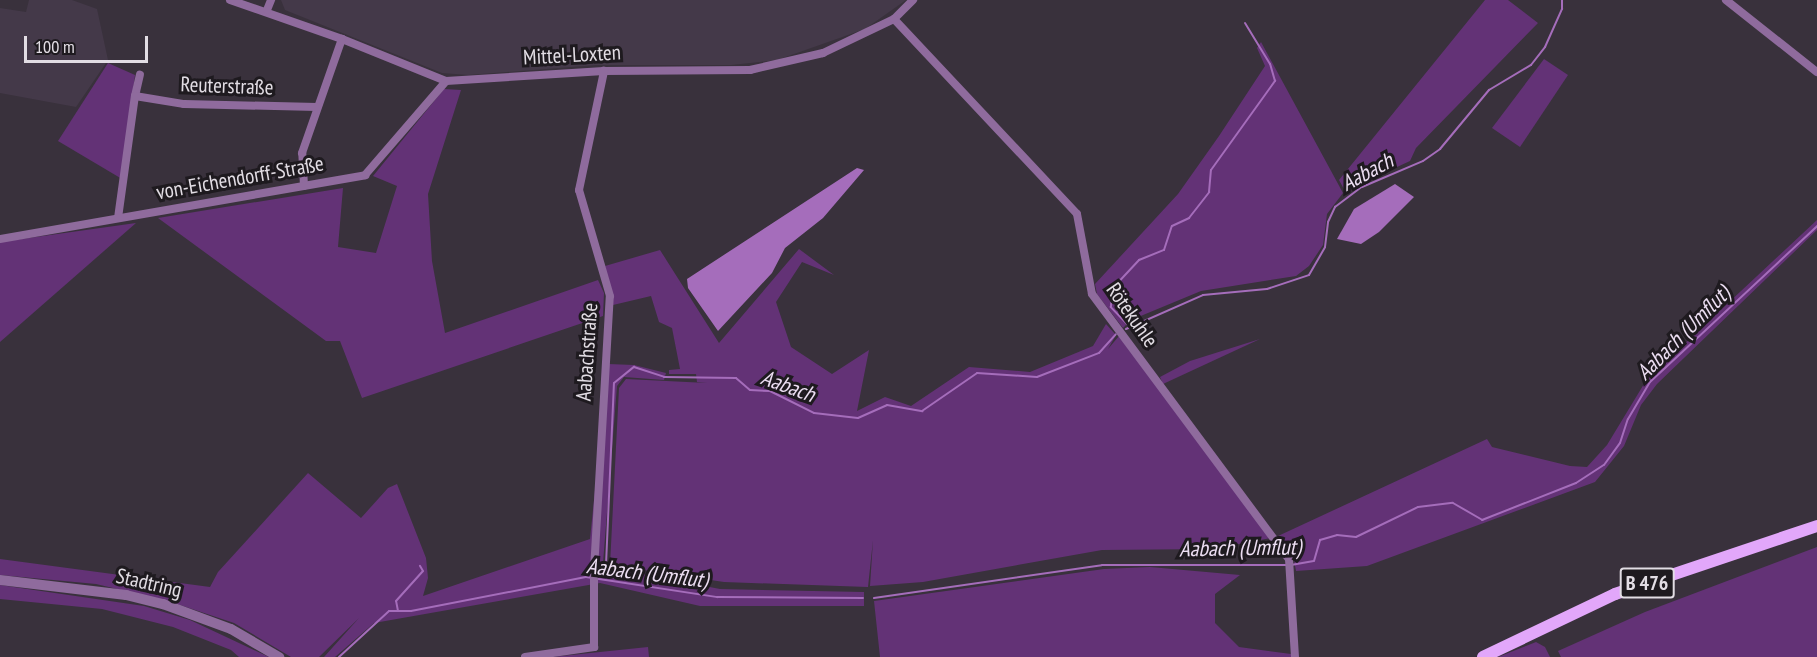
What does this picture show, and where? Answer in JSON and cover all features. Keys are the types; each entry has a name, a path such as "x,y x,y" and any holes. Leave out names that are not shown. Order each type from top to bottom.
{"main road":[{"name":"B 476","path":"1483,657 1616,594 1817,526"}],"street":[{"name":"Mittel-Loxten","path":"230,0 267,10 446,81 604,70 750,70 823,53 894,19 913,0"},
{"path":"267,10 272,0"},
{"path":"1726,0 1817,72"},
{"name":"Rötekuhle","path":"894,19 1077,214 1092,294 1289,559 1292,572 1294,657"},
{"path":"304,186 302,153 342,39"},
{"name":"Aabachstraße","path":"525,657 594,647 594,570 610,296 579,190 604,70"},
{"path":"118,218 140,75"},
{"name":"von-Eichendorff-Straße","path":"0,239 364,175 446,81"},
{"name":"Reuterstraße","path":"135,96 184,104 317,107"},
{"name":"Stadtring","path":"0,580 115,594 163,604 231,629 279,657"}],"shaded area":[{"path":"29,0 72,0 97,9 108,60 76,107 0,93 0,8 26,12"},
{"path":"281,0 906,0 865,29 777,60 731,65 597,65 468,75 442,73 285,10"},
{"path":"1485,0 1508,0 1538,23 1416,148 1410,161 1345,191 1339,180"},
{"path":"1261,42 1343,193 1327,214 1323,245 1309,266 1296,276 1201,291 1131,320 1123,328 1097,294 1095,284 1178,194 1219,136 1265,66 1257,48"},
{"path":"1544,59 1568,75 1520,147 1492,128"},
{"path":"108,63 135,75 122,179 58,141"},
{"path":"444,89 461,90 428,194 432,261 445,333 598,280 604,293 603,316 362,398 340,341 326,341 158,218 343,188 338,247 376,253 397,186 373,176"},
{"path":"857,168 864,170 823,218 785,248 772,273 718,331 688,288 687,279"},
{"path":"1395,184 1414,197 1379,232 1361,244 1337,239 1354,209"},
{"path":"1817,220 1817,230 1657,384 1641,405 1624,446 1595,482 1367,566 1296,571 1294,560 1278,536 1487,439 1492,447 1570,466 1587,467 1607,445 1647,379"},
{"path":"136,223 0,342 0,242"},
{"path":"799,249 834,275 802,262 776,302 791,347 832,374 869,350 857,411 885,397 911,406 969,367 1030,372 1093,346 1106,324 1116,335 1108,349 1119,336 1271,538 1212,549 1102,550 923,582 870,586 873,540 868,587 724,582 610,565 619,388 626,379 707,383 697,382 696,374 669,374 669,370 680,369 672,328 659,322 651,296 613,305 605,266 660,250 719,343"},
{"path":"1260,339 1163,384 1160,377 1190,361"},
{"path":"608,364 634,365 666,373 664,380 624,377 617,386 603,563 612,572 637,573 720,589 864,592 864,606 700,606 600,583 374,623 335,657 324,657 359,618 319,657 291,657 234,623 168,601 96,584 0,575 0,559 210,587 218,572 308,473 361,518 388,488 397,484 426,558 428,578 423,596 590,539"},
{"path":"1817,547 1817,657 1561,657 1558,651 1645,612"},
{"path":"1150,567 1240,575 1215,594 1215,623 1239,647 1291,654 1291,657 880,657 874,601 1104,569"},
{"path":"0,585 144,606 190,620 269,657 239,657 231,650 173,627 102,609 0,599"},
{"path":"1536,642 1545,647 1550,657 1498,657"},
{"path":"648,647 649,657 552,657"}],"waterway":[{"name":"Aabach","path":"1126,329 1203,295 1267,289 1309,275 1325,247 1328,222 1335,207 1362,187 1423,161 1440,149 1489,90 1531,65 1545,47 1562,9 1562,0"},
{"path":"1130,327 1111,307 1112,289 1139,260 1164,250 1172,226 1189,218 1209,192 1211,170 1275,81 1270,64 1245,23"},
{"name":"Aabach (Umflut)","path":"1291,565 1314,561 1320,540 1337,535 1356,537 1418,507 1453,503 1482,520 1576,483 1604,465 1620,443 1628,419 1650,382 1817,226"},
{"name":"Aabach","path":"606,565 614,383 634,367 664,377 736,378 750,390 770,391 814,413 858,418 887,405 922,411 977,373 1037,377 1099,353 1116,334"},
{"name":"Aabach (Umflut)","path":"874,598 1102,565 1286,565"},
{"path":"398,611 396,601 423,571 420,566"},
{"name":"Aabach (Umflut)","path":"339,657 389,611 411,611 586,577 717,597 863,598"}]}
